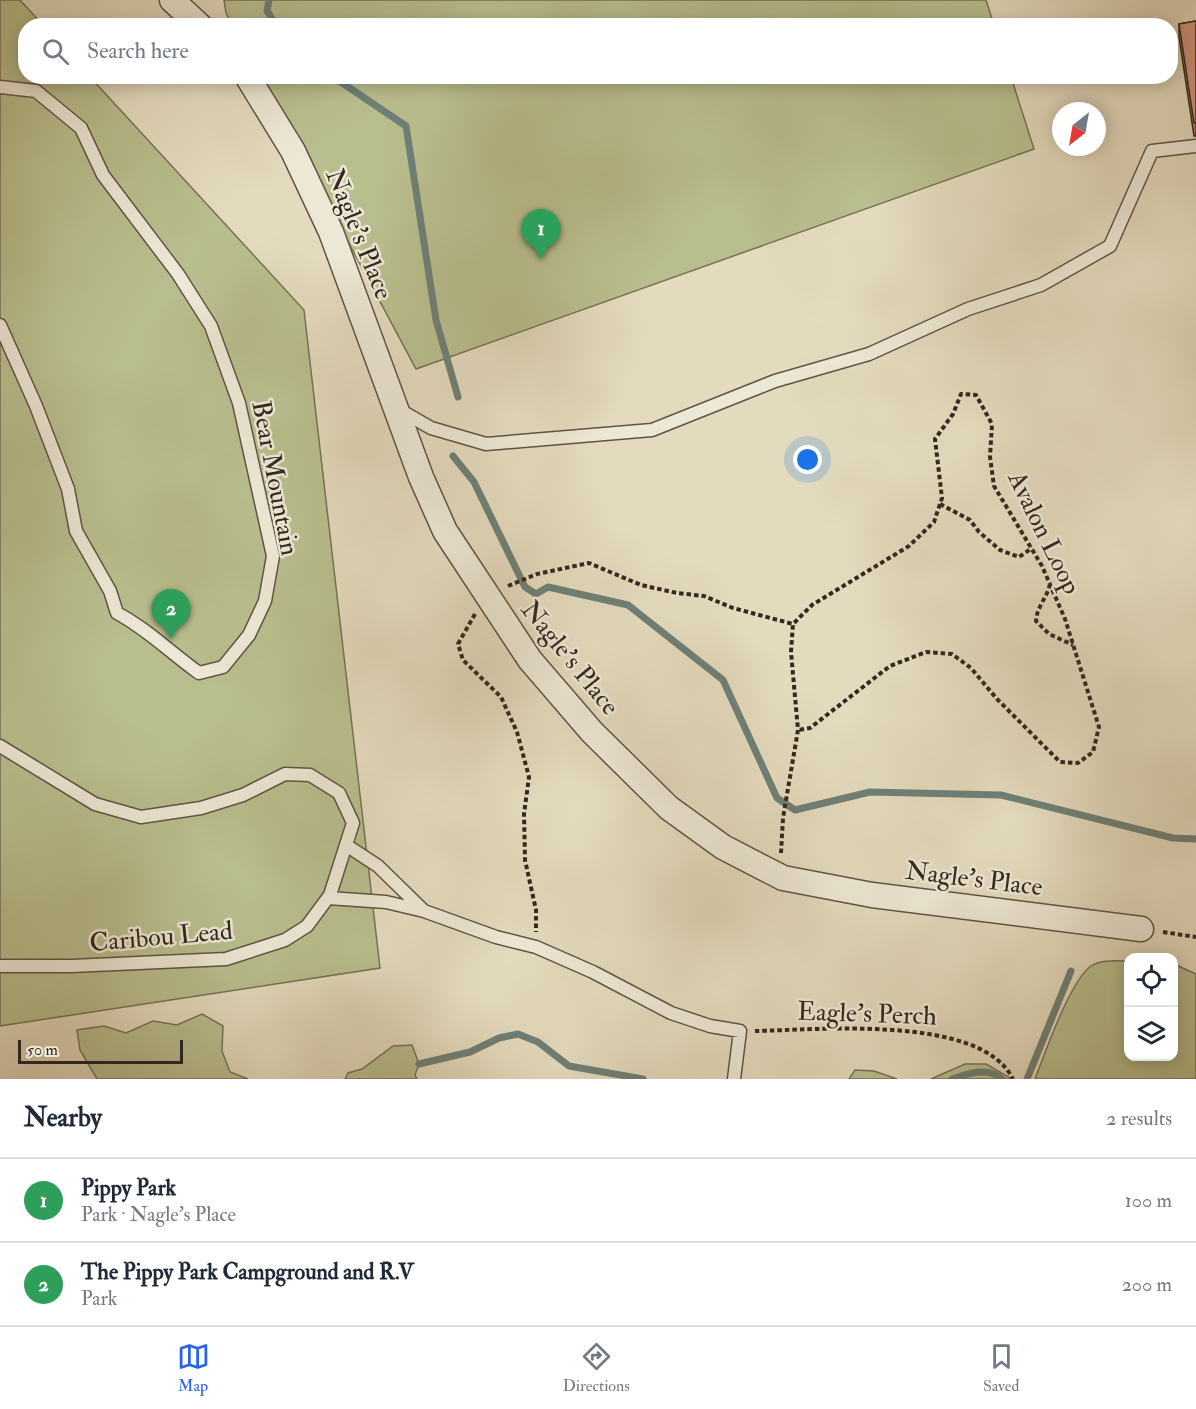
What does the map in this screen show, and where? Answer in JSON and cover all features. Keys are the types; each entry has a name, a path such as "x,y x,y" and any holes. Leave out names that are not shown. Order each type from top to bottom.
{"street":[{"path":"172,0 191,18"},
{"name":"Nagle's Place","path":"251,84 293,151 331,232 421,477 445,531 530,660 584,723 669,808 723,847 783,878 872,894 1141,929"}],"lane":[{"name":"Bear Mountain","path":"0,87 36,91 81,128 103,176 178,274 211,326 239,403 273,556 265,601 249,635 223,667 199,673 166,649 144,628 117,613 110,591 76,531 68,489 36,405 0,325"},
{"path":"397,409 430,428 486,444 652,430 775,381 869,354 968,309 1041,285 1110,246 1152,151 1196,146"},
{"name":"Caribou Lead","path":"0,746 95,804 141,817 201,808 243,795 285,774 310,775 339,793 353,823 328,898 307,926 285,940 226,959 72,966 0,966"},
{"path":"346,845 378,866 424,911"},
{"path":"328,898 386,902 424,911 496,937 536,947 593,972 671,1013 710,1026 740,1031 734,1079"}],"path":[{"name":"Avalon Loop","path":"798,730 810,728 890,666 926,652 952,654 971,668 1060,762 1078,763 1093,752 1098,727 1072,645 1050,583 1032,548 994,486 990,457 992,424 976,395 961,394 953,414 935,439 942,498 940,504"},
{"path":"783,878 780,845 798,730 791,652 794,624 812,605 909,546 934,522 940,504 970,520 979,532 1000,550 1018,557 1032,548"},
{"path":"513,582 537,574 589,563 641,585 704,596 733,608 794,624"},
{"path":"1050,583 1048,596 1037,609 1036,621 1049,634 1072,645"},
{"path":"489,601 476,612 458,644 463,660 501,697 517,732 529,777 524,814 525,860 536,910 536,947"},
{"path":"1141,929 1196,937"},
{"name":"Eagle's Perch","path":"740,1031 893,1030 947,1037 983,1048 1009,1070 1013,1079"}],"green space":[{"path":"0,0 20,0 37,18 18,18 18,84 96,84 304,310 380,968 0,1026"},
{"path":"224,0 986,0 992,18 229,18"},
{"path":"264,84 1013,84 1034,149 416,369"},
{"path":"1109,961 1124,961 1124,1061 1178,1061 1178,966 1196,974 1196,1079 1035,1079 1059,1018 1075,986 1091,966"},
{"path":"202,1014 223,1026 222,1051 230,1072 248,1079 97,1079 80,1050 77,1030 104,1026 126,1033 153,1021 177,1025"},
{"path":"412,1045 419,1064 415,1075 417,1079 345,1079 348,1073 362,1069 393,1046"},
{"path":"965,1064 986,1064 1012,1079 931,1079"},
{"path":"855,1070 874,1071 897,1079 849,1079"}],"building":[{"path":"1196,21 1196,123 1194,123 1179,24"}],"waterway":[{"path":"269,0 267,11 272,18"},
{"path":"344,84 406,126 436,320 458,397"},
{"path":"453,456 474,482 525,587 536,594 548,587 628,605 723,680 777,798 795,810 870,792 1001,795 1173,838 1196,839"},
{"path":"1027,1079 1071,971"},
{"path":"419,1064 470,1052 499,1038 518,1034 538,1042 569,1066 643,1079"},
{"path":"952,1079 971,1073 984,1072 1002,1079"}],"place":[{"name":"Pippy Park","path":"541,259"},
{"name":"The Pippy Park Campground and R.V","path":"171,639"}]}
